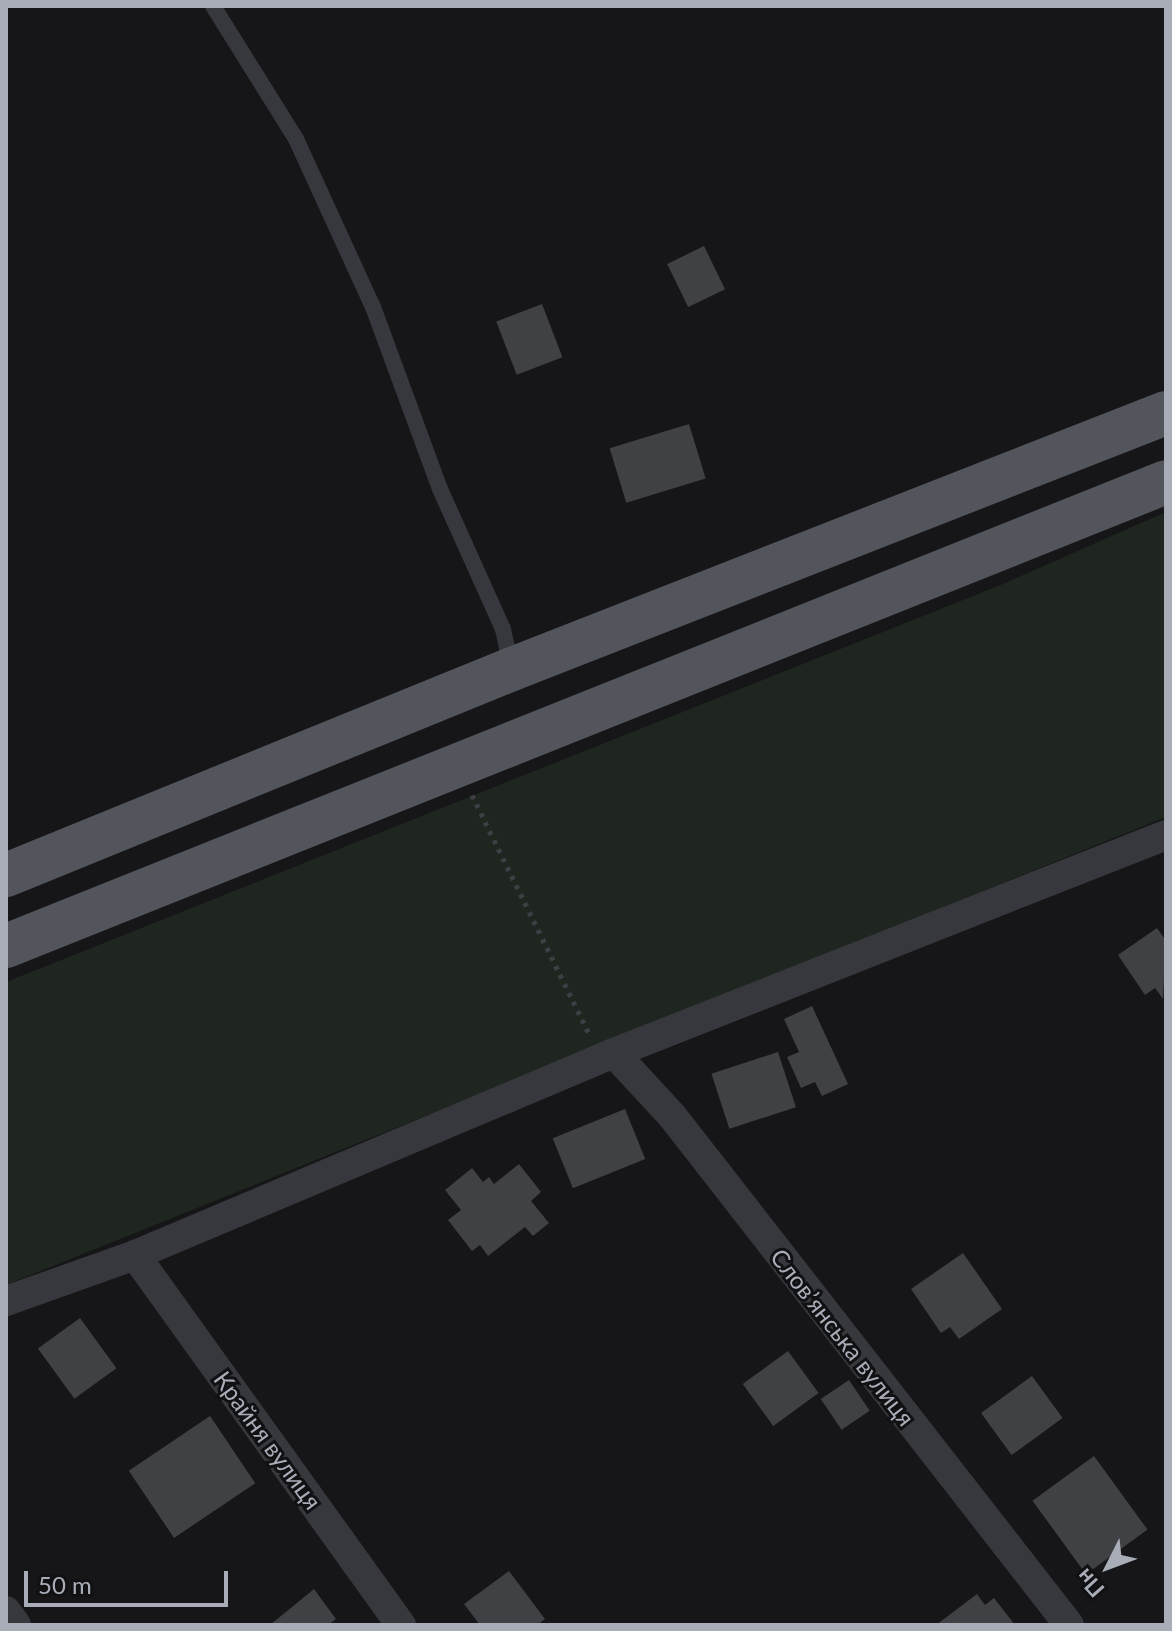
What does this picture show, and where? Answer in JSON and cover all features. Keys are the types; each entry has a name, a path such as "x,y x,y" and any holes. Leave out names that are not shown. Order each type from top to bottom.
{"main road":[{"path":"6,875 512,669 1166,413"},
{"path":"6,946 1166,482"}],"street":[{"path":"6,1301 135,1255 607,1055 1166,835"},
{"name":"Словʼянська вулиця","path":"607,1055 673,1117 1069,1625"},
{"name":"Крайня вулиця","path":"135,1255 401,1625"},
{"path":"6,1611 16,1625"}],"lane":[{"path":"213,6 296,139 373,307 440,489 503,629 512,669"}],"path":[{"path":"457,766 607,1055"}],"shaded area":[{"path":"1166,512 1166,817 6,1285 6,982 1003,584"}],"building":[{"path":"704,246 725,289 688,307 667,264"},
{"path":"542,304 562,357 517,375 496,322"},
{"path":"689,424 706,479 626,503 610,448"},
{"path":"1157,928 1166,941 1163,999 1155,988 1145,995 1118,955"},
{"path":"812,1006 848,1084 822,1096 815,1082 801,1088 787,1057 799,1052 784,1019"},
{"path":"778,1052 796,1107 729,1129 711,1074"},
{"path":"625,1109 645,1159 573,1188 553,1138"},
{"path":"519,1164 541,1192 531,1201 549,1223 533,1236 525,1227 488,1256 480,1245 472,1251 448,1220 461,1210 445,1190 472,1168 483,1182 489,1177 494,1184"},
{"path":"963,1253 1002,1309 959,1339 950,1327 941,1333 911,1289"},
{"path":"80,1318 116,1368 74,1399 38,1349"},
{"path":"788,1351 819,1393 773,1426 743,1384"},
{"path":"1032,1376 1063,1418 1012,1455 981,1413"},
{"path":"849,1380 870,1411 842,1430 821,1399"},
{"path":"210,1416 255,1483 174,1538 129,1471"},
{"path":"1094,1456 1147,1530 1086,1574 1033,1501"},
{"path":"509,1571 545,1619 537,1625 480,1625 464,1604"},
{"path":"314,1589 336,1619 328,1625 270,1625"},
{"path":"977,1594 985,1605 994,1598 1015,1625 936,1625"}]}
